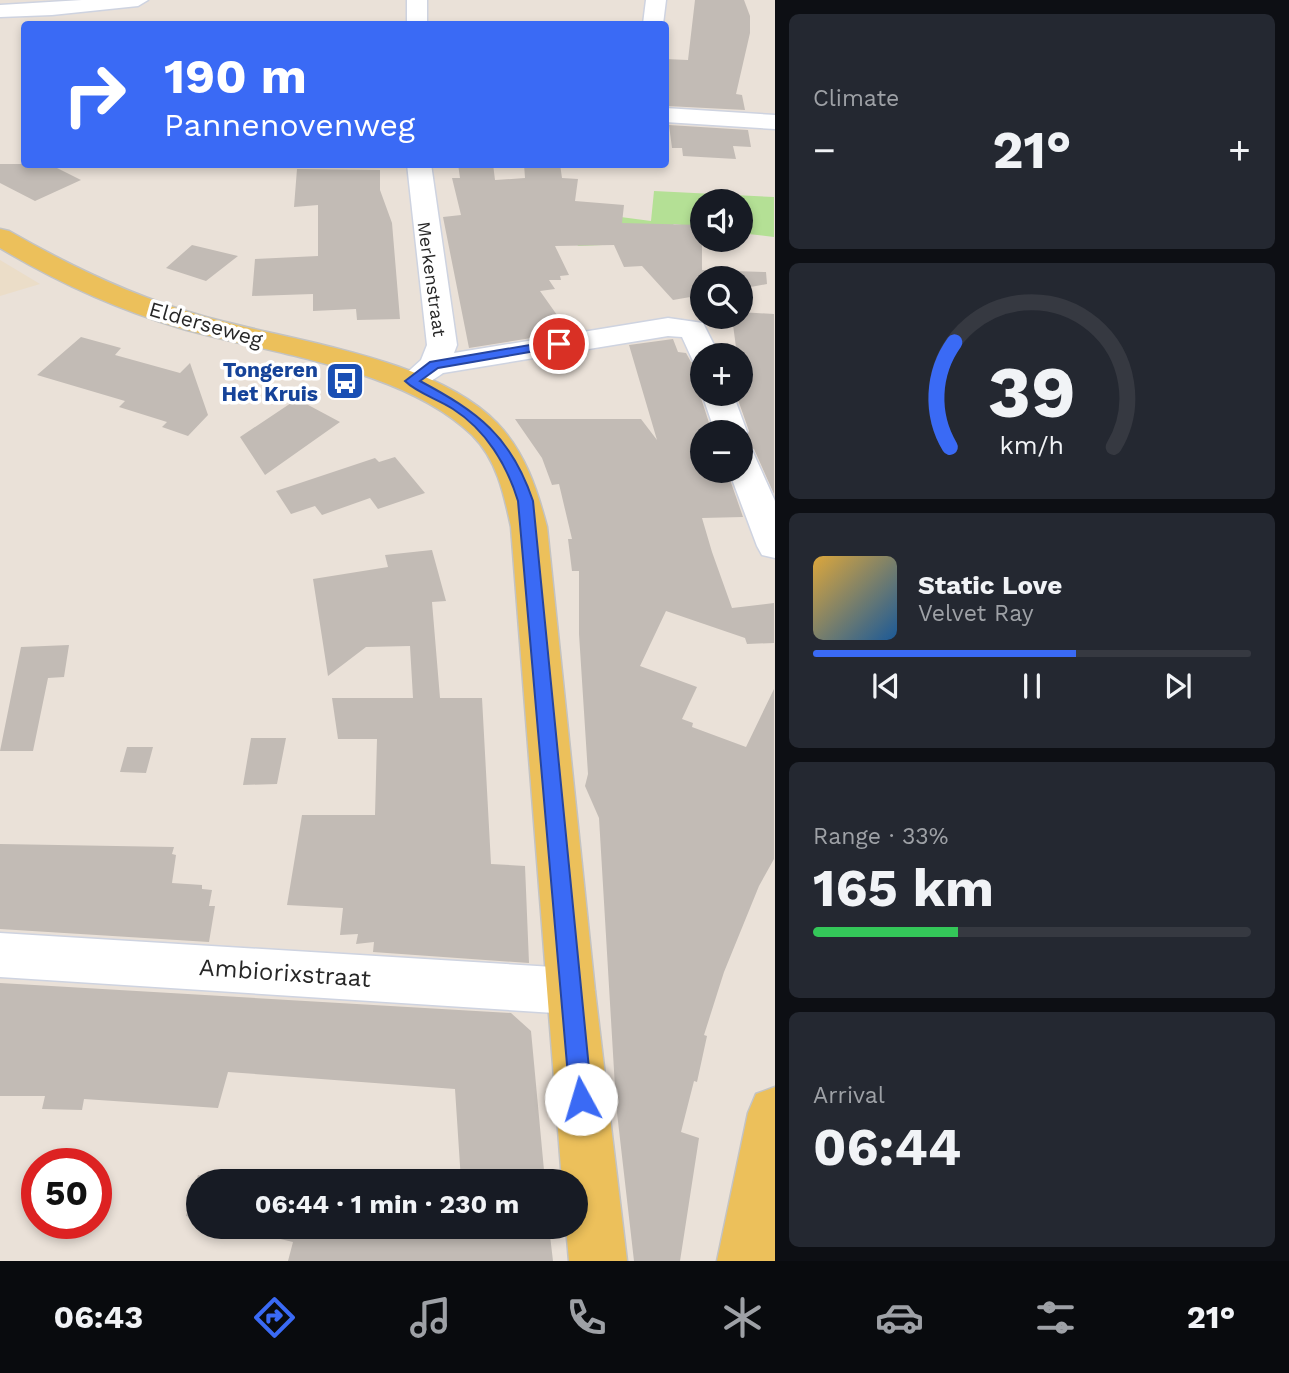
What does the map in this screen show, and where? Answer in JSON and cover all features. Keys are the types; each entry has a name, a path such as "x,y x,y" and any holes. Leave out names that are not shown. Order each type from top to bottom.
{"main road":[{"name":"Elderseweg","path":"0,237 54,268 117,297 170,315 423,373 495,439 513,468 526,501 570,991 598,1261"},
{"path":"746,1261 775,1113"}],"street":[{"path":"0,11 52,9 139,0 131,21"},
{"path":"416,0 417,21"},
{"path":"653,21 656,0"},
{"path":"669,115 775,122"},
{"name":"Merkenstraat","path":"420,168 442,345 423,373"},
{"path":"423,373 668,327 693,329 699,343"},
{"path":"750,483 775,546"},
{"name":"Ambiorixstraat","path":"0,956 570,991"}],"shaded area":[{"path":"0,260 40,284 0,296"}],"green space":[{"path":"654,191 690,193 690,226 674,224 652,243 578,246 560,209 651,221"},
{"path":"753,196 774,197 774,237 753,235"}],"building":[{"path":"695,0 744,0 750,16 750,33 736,94 742,95 745,110 669,106 669,59 688,60"},
{"path":"669,125 748,130 751,147 733,146 736,159 683,156 682,148 672,148"},
{"path":"0,164 21,164 21,168 57,168 81,180 35,201 0,183"},
{"path":"459,168 494,168 495,180 525,178 524,168 561,168 562,178 578,179 575,201 624,205 622,223 690,225 690,252 702,252 702,266 690,266 690,297 673,300 642,266 624,267 614,245 555,246 569,275 560,276 561,280 549,280 555,289 540,291 569,332 469,348 443,217 461,215 452,178 460,178"},
{"path":"297,169 380,170 380,190 392,223 400,319 357,320 356,309 313,311 313,294 252,296 255,259 318,256 318,205 294,207"},
{"path":"192,245 238,256 206,281 166,268"},
{"path":"753,272 766,272 767,284 753,287"},
{"path":"753,313 774,314 774,494 753,449 753,420 745,420 740,406 753,406 753,343 735,343 734,329 753,329"},
{"path":"81,337 121,348 115,355 180,373 190,363 208,415 188,436 162,427 167,422 119,407 125,401 37,375"},
{"path":"673,339 678,352 686,353 690,360 690,406 704,406 708,420 690,420 690,483 731,483 743,517 702,518 712,552 732,608 774,603 774,643 747,644 745,638 666,611 640,666 697,687 682,719 693,723 692,727 746,747 774,689 774,859 759,886 724,972 704,1035 707,1036 697,1082 694,1081 681,1132 699,1138 680,1261 634,1261 616,1104 599,818 585,786 588,774 579,634 579,571 572,571 568,539 572,539 559,484 552,485 542,458 515,419 641,419 657,440 629,345"},
{"path":"297,399 340,422 265,475 240,437"},
{"path":"395,457 425,493 378,509 370,498 322,515 315,506 291,514 276,491 375,458 379,462"},
{"path":"432,550 446,601 432,602 440,698 482,698 491,864 525,866 529,963 373,952 374,942 356,944 358,934 340,935 343,908 287,905 302,815 375,815 377,739 338,739 332,698 413,698 410,646 366,647 328,676 313,579 388,567 385,555"},
{"path":"69,645 64,677 48,678 33,751 0,751 21,647"},
{"path":"251,738 286,738 277,784 243,785"},
{"path":"127,747 153,747 146,773 120,772"},
{"path":"0,844 174,847 172,854 176,855 172,883 202,885 202,889 212,890 209,906 215,906 209,942 0,929"},
{"path":"0,983 511,1013 531,1031 544,1169 460,1169 455,1089 228,1072 218,1108 84,1099 82,1110 42,1109 45,1096 0,1096"},
{"path":"280,1239 550,1239 553,1261 288,1261 293,1242"}],"place":[{"name":"Tongeren Het Kruis","path":"345,381"}],"route":[{"path":"559,344 434,365 411,381 460,407 495,439 508,458 526,501 581,1099"}]}
